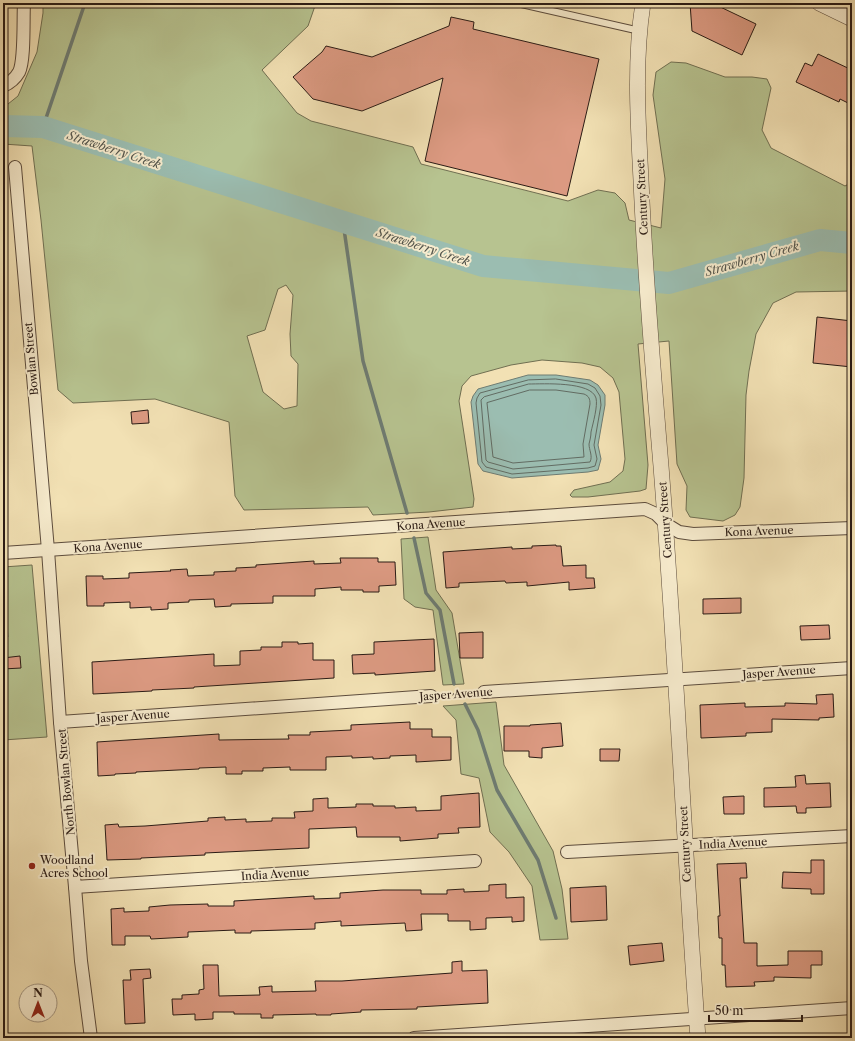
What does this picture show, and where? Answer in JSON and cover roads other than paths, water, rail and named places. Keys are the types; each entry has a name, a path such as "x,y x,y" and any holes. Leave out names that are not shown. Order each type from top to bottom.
{"street":[{"path":"3,86 13,80 20,71 22,60 24,3"},
{"name":"Century Street","path":"643,3 638,65 638,119 642,220 666,524 698,1038"},
{"path":"819,3 852,19"},
{"name":"Bowlan Street","path":"15,167 48,550"},
{"name":"Kona Avenue","path":"3,553 645,509 656,514 666,524 679,532 693,534 852,528"},
{"name":"North Bowlan Street","path":"48,550 60,722 74,887 81,961 91,1038"},
{"name":"Jasper Avenue","path":"484,692 852,668"},
{"name":"Jasper Avenue","path":"60,722 431,696"},
{"name":"India Avenue","path":"567,852 852,836"},
{"name":"India Avenue","path":"74,887 475,861"},
{"path":"414,1038 852,1008"}],"lane":[{"path":"517,3 640,32"}],"water":[{"path":"528,375 556,375 590,380 598,385 605,395 605,405 598,445 601,459 598,470 512,478 483,471 478,464 471,402 473,396 478,389"},
{"path":"3,616 6,616 8,637 3,637"}],"waterway":[{"path":"43,127 85,3"},
{"name":"Strawberry Creek","path":"3,126 43,127 483,266 669,283 820,240 852,243"},
{"path":"343,222 363,361 407,513"},
{"path":"414,538 426,593 440,610 454,684"},
{"path":"465,704 478,730 497,790 538,860 556,918"}],"place":[{"name":"Woodland Acres School","path":"32,866"}]}
